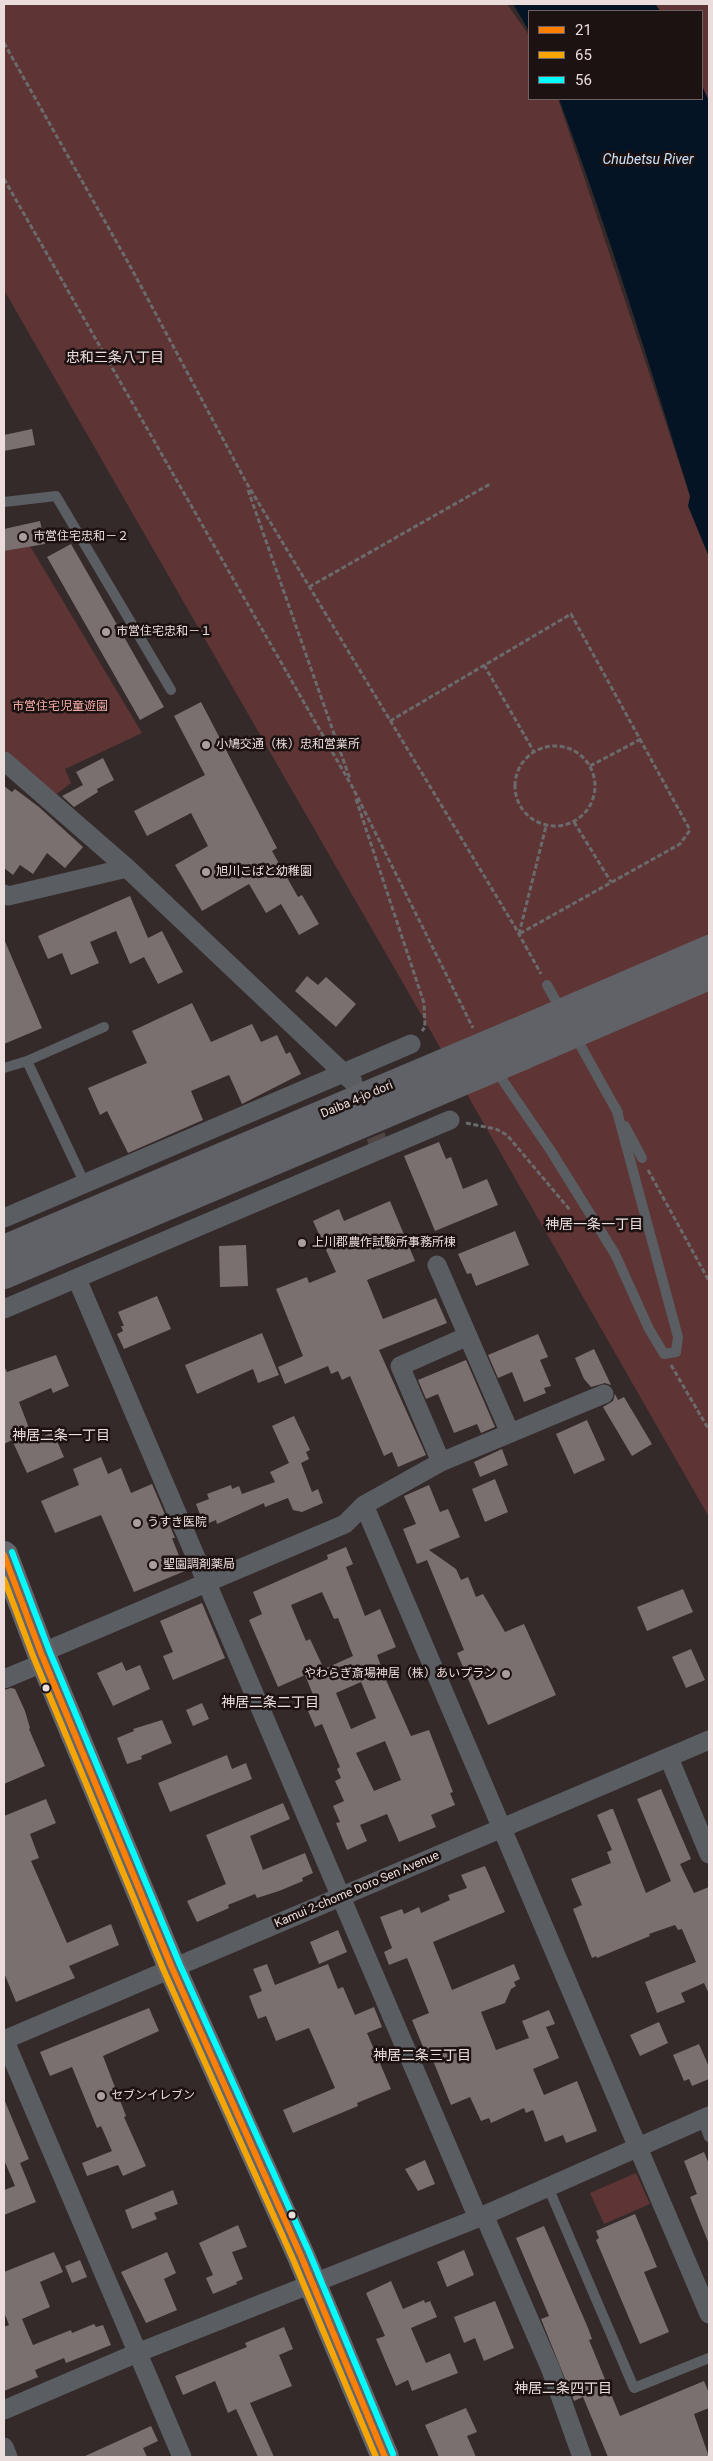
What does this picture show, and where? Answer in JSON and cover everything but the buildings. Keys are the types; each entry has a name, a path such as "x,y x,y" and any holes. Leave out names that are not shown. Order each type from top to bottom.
{"highway":[{"name":"Daiba 4-jo dori","path":"519,1044 709,949"},
{"name":"Daiba 4-jo dori","path":"4,1249 519,1044 709,976"},
{"name":"Daiba 4-jo dori","path":"4,1275 488,1057"}],"main road":[{"path":"4,1555 43,1657 172,1968 312,2283 385,2457"}],"street":[{"path":"4,761 127,868 349,1078"},
{"path":"4,894 8,896 127,868"},
{"path":"4,1218 349,1078 411,1044"},
{"path":"4,1310 379,1146 450,1120"},
{"path":"437,1265 510,1433"},
{"path":"77,1279 340,1898 551,2370 582,2457"},
{"path":"441,1462 400,1366 468,1336"},
{"path":"4,1679 43,1657 206,1582 345,1524 364,1505 441,1462 604,1394"},
{"path":"364,1505 501,1829 707,2304"},
{"name":"Kamui 2-chome Doro Sen Avenue","path":"4,2040 709,1740"},
{"path":"668,1758 709,1854"},
{"path":"4,2040 182,2457"},
{"path":"4,2410 137,2353 481,2216 638,2147 707,2124"},
{"path":"4,2447 8,2457"}],"lane":[{"path":"4,502 56,496 171,690"},
{"path":"547,985 642,1158"},
{"path":"4,1068 27,1061 104,1027"},
{"path":"488,1057 551,1151 615,1254 650,1329 664,1354 668,1355 676,1352 678,1338 616,1108"},
{"path":"27,1061 85,1184"},
{"path":"548,2186 634,2388 709,2358"}],"path":[{"path":"4,43 129,264 246,482 519,934 547,985"},
{"path":"4,179 353,788 488,1057"},
{"path":"246,482 353,788 424,1003 425,1027 411,1044"},
{"path":"309,587 490,484"},
{"path":"390,721 570,614 690,830 680,844 519,934"},
{"path":"484,665 534,752"},
{"path":"590,766 641,740"},
{"path":"559,746 571,749 582,756 590,766 594,778 595,791 591,804 584,814 574,822 560,826 546,826 534,821 523,812 516,800 514,786 516,773 523,761 534,752 546,747 559,746"},
{"path":"574,822 611,882"},
{"path":"519,934 546,826"},
{"path":"450,1120 496,1129 507,1135 570,1211"},
{"path":"642,1158 709,1281"},
{"path":"664,1354 709,1430"}],"green space":[{"path":"4,4 507,4 528,34 528,100 558,100 709,553 709,942 445,1056 4,290"},
{"path":"656,4 709,4 709,101 703,88 703,10 659,10"},
{"name":"市営住宅児童遊園","path":"30,546 142,733 65,769 71,783 49,800 4,761 4,551"},
{"path":"709,983 709,1517 464,1089"},
{"path":"636,2173 650,2204 604,2224 590,2193"}],"water":[{"path":"513,4 655,4 659,10 528,10 528,29"},
{"name":"Chubetsu River","path":"703,88 709,101 709,557 688,506 690,496 594,198 559,100 703,100"}],"tunnel":[{"path":"365,1110 378,1142"}],"transit line":[{"name":"56","path":"12,1552 49,1650 180,1965 309,2252 393,2454"},
{"name":"21","path":"4,1555 41,1653 172,1968 301,2256 385,2457"},
{"name":"65","path":"4,1579 33,1656 164,1971 293,2259 376,2457"}],"place":[{"name":"市営住宅忠和－２","path":"23,537"},
{"name":"市営住宅忠和－１","path":"106,632"},
{"name":"小鳩交通（株）忠和営業所","path":"206,745"},
{"name":"旭川こばと幼稚園","path":"206,872"},
{"name":"上川郡農作試験所事務所棟","path":"302,1243"},
{"name":"うすき医院","path":"137,1523"},
{"name":"聖園調剤薬局","path":"153,1565"},
{"name":"やわらぎ斎場神居（株）あいプラン","path":"506,1674"},
{"name":"セブンイレブン","path":"101,2096"}],"district":[{"name":"忠和三条八丁目","path":"115,358"},
{"name":"神居一条一丁目","path":"594,1225"},
{"name":"神居二条一丁目","path":"61,1436"},
{"name":"神居二条二丁目","path":"270,1703"},
{"name":"神居二条三丁目","path":"422,2056"},
{"name":"神居二条四丁目","path":"563,2389"}]}
